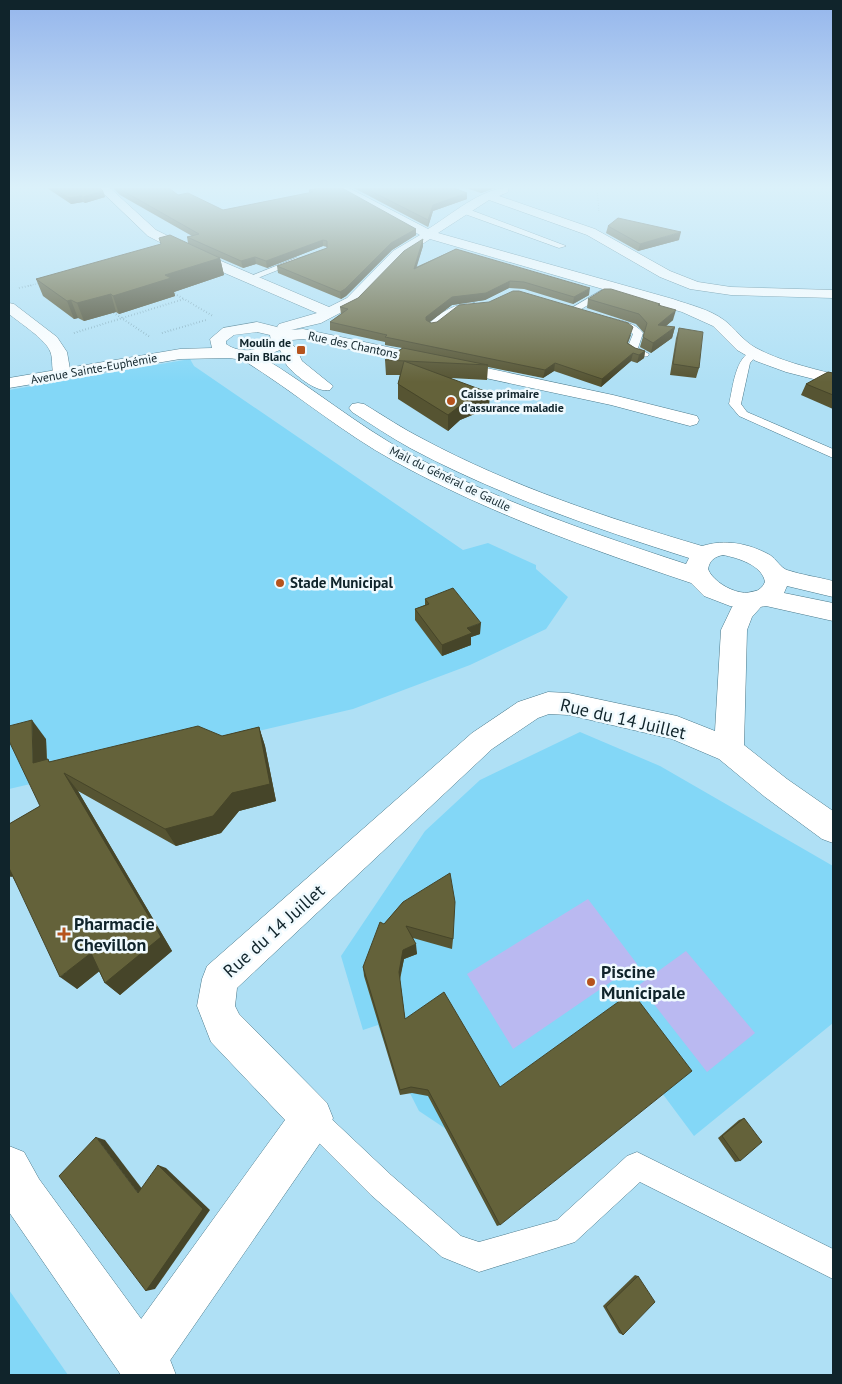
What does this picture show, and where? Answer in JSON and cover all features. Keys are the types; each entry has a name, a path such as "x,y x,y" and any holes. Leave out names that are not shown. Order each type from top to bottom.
{"street":[{"path":"192,253 329,313"},
{"path":"277,336 316,320 352,301 400,253"},
{"path":"493,253 668,302 703,315 717,323 753,354 789,367 833,379"},
{"path":"627,253 664,274 695,286 731,291 833,294"},
{"path":"9,307 52,340 59,352 62,375"},
{"name":"Avenue Sainte-Euphémie","path":"9,383 180,354 238,354 268,350 277,336 248,327 230,331 180,354"},
{"name":"Rue des Chantons","path":"277,336 303,334 613,400 690,420"},
{"name":"Mail du Général de Gaulle","path":"277,336 288,348 295,364 351,404 422,447 511,488 588,518 705,574"},
{"path":"218,338 218,346 238,354"},
{"name":"Mail du Général de Gaulle","path":"238,354 267,366 329,412 400,457 494,503 705,574"},
{"path":"729,750 734,630 741,613 766,590 770,566 749,553 723,548 712,550 705,574 726,610 734,630"},
{"path":"705,574 734,599 766,590 833,589"},
{"path":"766,590 833,612"},
{"name":"Rue du 14 Juillet","path":"312,1118 225,1028 216,1006 220,980 482,741 528,710 548,703 568,704 677,728 729,750 776,788 833,829"},
{"path":"9,1167 23,1195 145,1368 312,1118"}],"lane":[{"path":"250,278 306,258"},
{"path":"575,309 613,286"},
{"path":"432,326 456,308 482,306"},
{"path":"603,318 631,327 638,334 632,349 644,354"},
{"path":"753,354 745,362 735,404 743,414 833,454"},
{"path":"312,1118 381,1184 452,1247 479,1257 566,1232 637,1166 833,1264"}],"path":[{"path":"18,288 44,282"},
{"path":"166,288 214,317 219,316"},
{"path":"52,340 184,299"},
{"path":"109,310 150,337"}],"shaded area":[{"name":"Stade Municipal","path":"190,359 194,366 463,550 488,543 536,565 536,569 568,597 546,629 470,665 353,709 9,789 9,390"},
{"name":"Piscine Municipale","path":"580,732 660,766 833,866 833,1023 694,1136 662,1093 497,1226 446,1129 419,1111 383,1040 378,1025 363,1030 341,956 425,831 480,780"},
{"path":"588,899 637,964 513,1049 467,974"},
{"path":"686,951 755,1033 707,1072 639,985"},
{"path":"9,1290 68,1375 9,1375"}],"building":[{"path":"130,253 208,253 220,258 165,275 171,278 113,296 111,294 77,303 71,300 67,301 36,279"},
{"path":"222,253 289,253 266,261 255,257 241,261"},
{"path":"314,253 381,253 340,292 277,266"},
{"path":"402,253 419,253 414,269 448,253 468,253 590,288 574,297 524,282 510,281 486,293 452,297 426,317 426,320 431,323 437,322 459,305 489,302 513,291 519,291 628,323 633,327 627,343 645,351 639,355 633,353 602,379 555,363 545,370 385,337 387,335 330,322 348,309 340,307 358,298"},
{"path":"604,289 611,289 676,310 658,325 675,327 653,343 643,337 647,323 639,314 588,299"},
{"path":"679,328 703,332 699,368 673,364"},
{"path":"403,348 488,365 385,360"},
{"path":"404,361 490,393 461,405 448,415 398,384"},
{"path":"828,372 833,373 833,395 806,384"},
{"path":"453,588 481,623 467,628 472,633 442,645 415,609 429,604 425,599"},
{"path":"32,720 33,763 48,759 49,762 198,726 222,736 259,727 270,784 232,793 213,816 165,829 64,773 161,937 105,983 91,953 60,977 9,868 9,824 40,806 9,741 9,726"},
{"path":"450,873 455,902 453,939 406,926 416,944 403,950 399,972 405,1019 444,992 500,1087 632,992 692,1071 500,1225 428,1090 411,1087 400,1090 363,967 380,922 384,924 403,902"},
{"path":"744,1118 762,1142 740,1161 722,1136"},
{"path":"96,1137 138,1193 158,1165 203,1209 146,1291 59,1176"},
{"path":"638,1276 655,1302 623,1335 606,1307"}],"place":[{"name":"Moulin de Pain Blanc","path":"301,350"},
{"name":"Caisse primaire d'assurance maladie","path":"451,401"},
{"name":"Stade Municipal","path":"280,583"},
{"name":"Pharmacie Chevillon","path":"64,934"},
{"name":"Piscine Municipale","path":"591,982"}]}
